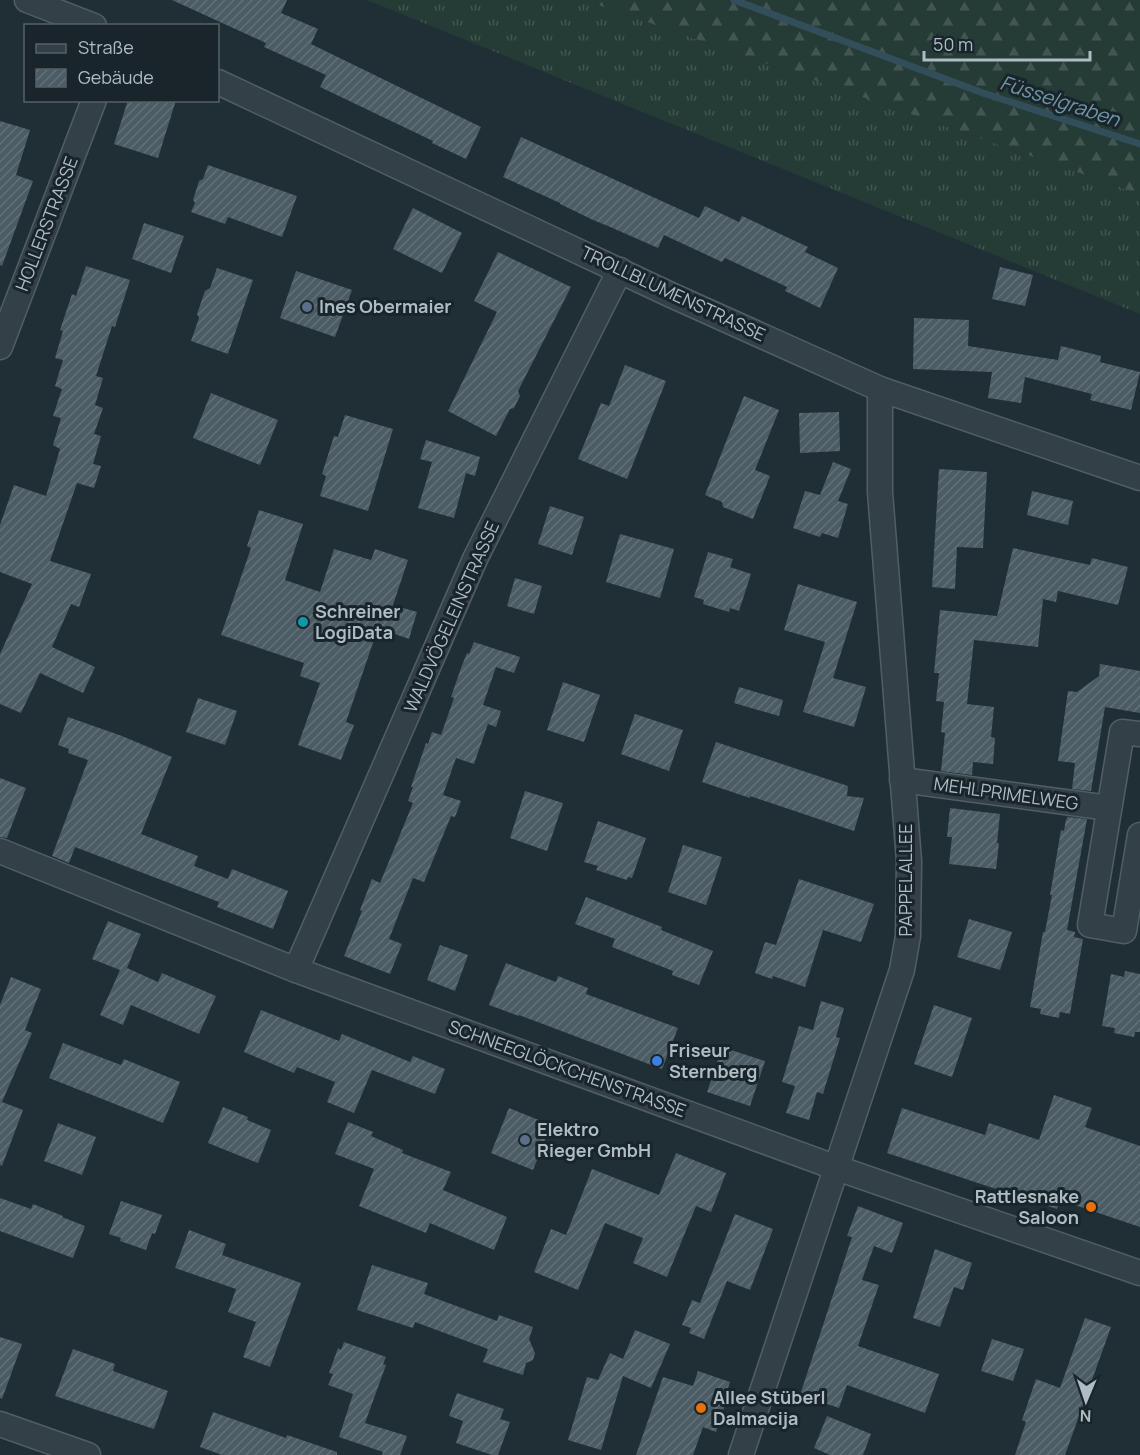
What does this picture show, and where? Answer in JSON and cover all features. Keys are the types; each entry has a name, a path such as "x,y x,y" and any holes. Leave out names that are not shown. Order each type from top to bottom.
{"street":[{"path":"27,0 89,24"},
{"name":"TROLLBLUMENSTRASSE","path":"219,82 620,270 880,388 1140,478"},
{"name":"HOLLERSTRASSE","path":"0,347 93,102"},
{"name":"WALDVÖGELEINSTRASSE","path":"296,970 475,559 620,270"},
{"name":"PAPPELALLEE","path":"741,1455 902,970 908,936 909,861 880,492 880,388"},
{"path":"1140,735 1122,732 1090,925 1124,931 1140,835"},
{"name":"MEHLPRIMELWEG","path":"902,780 1109,808"},
{"name":"SCHNEEGLÖCKCHENSTRASSE","path":"0,851 296,970 837,1168 1140,1273"},
{"path":"0,1424 88,1455"}],"green space":[{"path":"367,0 584,0 1140,194 1140,314"},
{"path":"584,0 1140,0 1140,194"}],"building":[{"path":"172,0 287,0 281,13 318,29 311,44 481,127 466,159 320,87 326,75 264,47 266,43"},
{"path":"127,102 175,102 158,158 114,144"},
{"path":"0,121 30,130 16,175 33,181 2,266 0,265"},
{"path":"521,137 699,218 705,206 739,222 742,216 808,247 805,252 838,268 820,308 785,291 787,287 725,258 722,262 664,235 658,248 503,177"},
{"path":"208,165 297,196 282,237 228,217 225,224 191,212 199,181 203,179"},
{"path":"413,208 462,233 442,273 393,249"},
{"path":"144,223 184,236 171,273 132,259"},
{"path":"498,252 571,287 518,391 520,396 514,408 510,409 496,436 448,411 497,312 474,301"},
{"path":"86,266 130,280 96,376 103,378 95,405 103,408 94,434 101,436 93,464 101,466 94,488 77,483 50,561 91,574 79,607 71,604 52,647 95,667 83,693 40,673 21,713 0,704 0,654 32,584 0,572 0,525 14,485 46,496 60,449 53,445 61,418 53,416 62,389 55,386 63,360 55,358 63,331 60,330 72,294 76,296"},
{"path":"1000,267 1033,275 1025,306 992,299"},
{"path":"217,268 253,280 228,354 191,341 205,291 210,288"},
{"path":"296,271 352,290 335,337 280,318"},
{"path":"914,318 969,320 968,346 1058,360 1061,346 1101,356 1100,362 1140,372 1131,410 1090,400 1092,394 1025,377 1021,403 988,398 992,372 913,369"},
{"path":"625,365 666,381 627,479 578,459 601,403 609,406"},
{"path":"211,393 278,420 260,465 193,438"},
{"path":"744,396 779,410 755,470 770,476 753,519 723,507 722,502 705,495"},
{"path":"839,412 840,451 800,453 799,413"},
{"path":"345,415 393,429 368,511 320,496 326,476 322,474 334,436 338,437"},
{"path":"426,440 480,457 475,476 466,473 454,518 418,508 432,462 420,459"},
{"path":"833,462 851,469 838,501 848,504 838,538 822,533 820,537 793,528 805,491 820,495"},
{"path":"939,469 987,472 983,548 957,547 955,589 932,587"},
{"path":"1032,491 1073,501 1068,525 1027,515"},
{"path":"550,506 584,517 572,555 538,544"},
{"path":"259,510 303,524 285,580 320,592 334,549 371,560 375,549 408,560 393,605 417,612 409,639 378,628 346,722 354,725 341,760 298,745 320,683 300,676 304,663 221,635 251,548 247,546"},
{"path":"620,534 674,549 660,598 606,582"},
{"path":"1013,548 1090,565 1092,558 1128,567 1118,605 1058,591 1056,602 1043,599 1038,647 974,640 967,704 994,707 991,737 995,738 993,764 973,762 972,775 941,771 945,733 941,732 944,702 936,701 939,673 934,673 940,610 997,616"},
{"path":"708,552 733,559 730,567 751,574 739,611 730,608 729,612 703,604 704,600 694,597"},
{"path":"515,578 542,586 534,614 507,606"},
{"path":"798,584 857,602 833,678 866,687 854,727 803,712 825,642 784,630"},
{"path":"474,642 520,657 514,673 496,667 483,705 501,711 496,727 488,724 474,764 456,758 443,795 461,801 455,817 451,816 424,882 413,878 389,939 402,944 390,974 344,956 372,879 380,883 413,803 408,801 413,787 411,787 426,743 428,744 432,732 441,735 454,698 451,697 461,668"},
{"path":"1100,664 1140,671 1140,713 1105,707 1091,791 1072,789 1075,763 1058,761 1068,691 1077,692 1099,676"},
{"path":"563,682 600,695 584,742 547,730"},
{"path":"739,687 783,700 779,716 734,703"},
{"path":"198,698 237,711 225,745 186,732"},
{"path":"635,714 683,730 669,771 621,754"},
{"path":"68,717 172,757 141,834 198,856 194,866 228,879 232,869 288,891 273,929 217,907 219,902 75,847 69,863 52,856 88,760 68,753 69,749 58,745"},
{"path":"716,742 848,786 847,796 864,798 854,831 702,782"},
{"path":"0,778 26,788 7,838 0,837"},
{"path":"525,791 563,803 547,851 510,838"},
{"path":"950,808 1000,814 996,869 949,864 952,837 947,837"},
{"path":"1067,817 1087,819 1067,930 1075,932 1074,937 1083,939 1070,1014 1060,1012 1059,1018 1040,1014 1041,1009 1030,1007 1052,895 1050,895 1061,830 1064,831"},
{"path":"598,821 646,838 632,878 628,877 627,880 596,870 598,866 584,862"},
{"path":"683,845 722,857 706,905 668,892"},
{"path":"799,879 874,904 861,942 823,930 805,987 773,976 772,979 755,973 765,942 776,945"},
{"path":"586,897 662,927 661,930 713,951 699,985 672,975 673,971 612,947 615,939 575,924"},
{"path":"969,919 1012,932 1000,970 957,957"},
{"path":"108,921 141,934 127,968 158,982 162,973 216,996 199,1034 131,1005 123,1025 100,1015 120,970 92,959"},
{"path":"440,945 468,955 455,991 427,980"},
{"path":"506,963 556,982 558,976 588,988 586,994 678,1028 662,1069 489,1005"},
{"path":"1125,971 1140,974 1140,1032 1135,1032 1134,1037 1114,1033 1115,1028 1102,1026 1111,974 1124,977"},
{"path":"11,977 41,989 25,1030 32,1033 2,1102 23,1110 2,1166 0,1165 0,1005"},
{"path":"821,1001 844,1008 836,1037 840,1038 823,1094 817,1092 809,1120 786,1113 795,1086 782,1082 799,1026 813,1030"},
{"path":"934,1005 972,1018 952,1077 914,1064"},
{"path":"261,1010 339,1041 342,1034 410,1062 413,1056 445,1069 435,1094 372,1070 354,1113 327,1102 335,1082 297,1067 294,1073 244,1052"},
{"path":"63,1043 121,1065 124,1059 180,1082 163,1123 49,1078"},
{"path":"722,1047 765,1061 750,1106 707,1092"},
{"path":"1054,1095 1092,1108 1085,1127 1140,1146 1140,1227 1060,1200 1057,1209 887,1153 902,1108 985,1135 989,1123 1039,1140"},
{"path":"223,1107 271,1130 258,1163 208,1143"},
{"path":"509,1108 551,1125 533,1170 491,1153"},
{"path":"348,1122 373,1132 371,1136 403,1150 402,1153 451,1172 443,1190 507,1217 494,1250 430,1223 426,1233 359,1206 374,1169 335,1154"},
{"path":"58,1123 96,1137 82,1175 44,1161"},
{"path":"676,1153 726,1173 711,1212 696,1206 667,1277 633,1263 643,1238 605,1223 578,1290 534,1272 551,1229 566,1235 592,1169 659,1195"},
{"path":"0,1198 31,1209 33,1204 85,1226 73,1258 0,1231"},
{"path":"121,1201 162,1215 146,1250 120,1241 121,1238 109,1234"},
{"path":"858,1206 903,1223 892,1253 874,1246 862,1280 879,1285 858,1346 939,1374 925,1413 847,1385 839,1408 800,1395 852,1237 847,1236"},
{"path":"735,1214 773,1229 750,1290 727,1281 704,1339 689,1333 691,1328 682,1325 692,1300 700,1303"},
{"path":"189,1230 226,1244 222,1255 301,1283 270,1367 243,1357 256,1322 228,1312 236,1289 175,1268"},
{"path":"935,1249 972,1263 963,1290 954,1287 940,1327 913,1318"},
{"path":"372,1265 428,1283 424,1294 497,1321 499,1315 533,1327 529,1339 535,1353 533,1360 526,1363 523,1375 483,1362 488,1349 415,1322 413,1328 357,1310"},
{"path":"1085,1318 1111,1327 1065,1455 1015,1455 1026,1422 1022,1420 1036,1379 1060,1388"},
{"path":"635,1330 670,1344 651,1388 623,1376 601,1450 568,1440 587,1377 598,1380 610,1353 623,1359"},
{"path":"0,1337 22,1344 2,1399 0,1398"},
{"path":"992,1339 1024,1349 1013,1381 981,1371"},
{"path":"344,1342 386,1357 383,1364 386,1365 365,1423 407,1436 400,1455 382,1455 383,1452 339,1437 353,1394 328,1385 333,1374 329,1373 338,1348 341,1350"},
{"path":"73,1349 115,1364 113,1371 168,1391 154,1429 55,1396"},
{"path":"698,1371 730,1382 716,1432 703,1427 693,1455 636,1455 663,1377 693,1386"},
{"path":"457,1393 504,1409 500,1419 510,1422 498,1455 456,1443 463,1421 449,1416"},
{"path":"213,1412 286,1438 287,1435 337,1452 337,1455 222,1455 200,1447"},
{"path":"827,1416 871,1434 863,1455 830,1455 814,1448"}],"waterway":[{"name":"Füsselgraben","path":"734,0 983,93 1140,144"}],"place":[{"name":"Ines Obermaier","path":"307,307"},
{"name":"Schreiner LogiData","path":"303,622"},
{"name":"Friseur Sternberg","path":"657,1061"},
{"name":"Elektro Rieger GmbH","path":"525,1140"},
{"name":"Rattlesnake Saloon","path":"1091,1207"},
{"name":"Allee Stüberl Dalmacija","path":"701,1408"}]}
